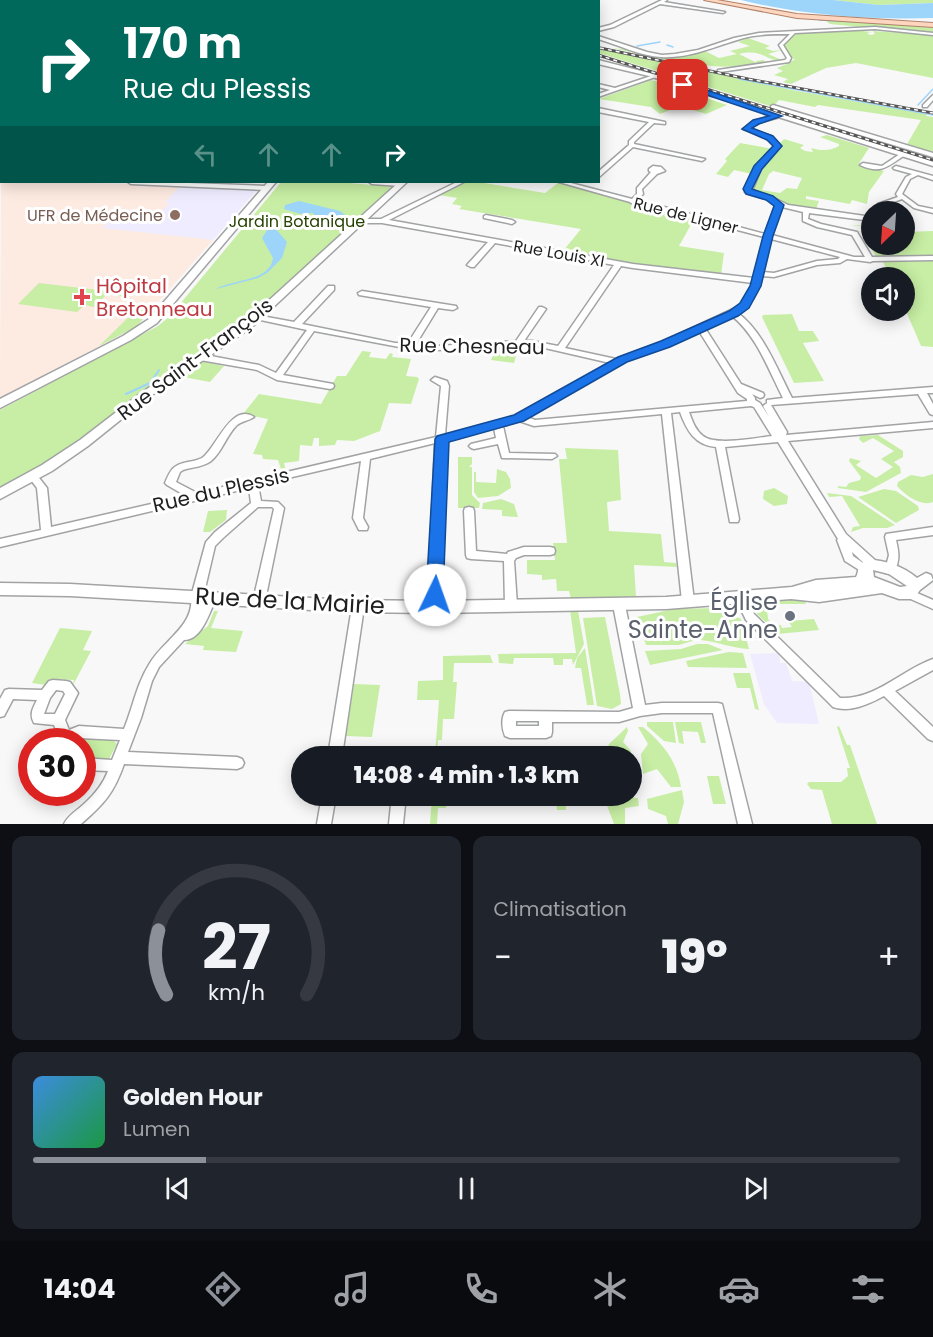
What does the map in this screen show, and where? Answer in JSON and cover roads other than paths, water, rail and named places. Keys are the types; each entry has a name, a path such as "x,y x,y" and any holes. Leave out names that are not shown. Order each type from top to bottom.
{"main road":[{"path":"707,0 797,16 933,24"},
{"path":"715,0 811,16 933,24"}],"street":[{"path":"600,29 612,26 665,0"},
{"path":"659,3 723,12"},
{"path":"600,38 666,56 705,49 746,36 879,28 933,34"},
{"path":"720,71 787,61 789,58 781,45 793,33"},
{"path":"600,62 656,76 933,164"},
{"path":"600,95 656,76"},
{"path":"600,85 616,90"},
{"path":"925,106 933,97"},
{"path":"773,106 933,155"},
{"path":"600,110 663,123"},
{"path":"777,116 756,122 747,128 770,138 778,146 758,168 747,190 779,205 806,211 861,218"},
{"path":"600,174 632,145 631,142 653,121"},
{"path":"632,145 702,159"},
{"path":"863,165 889,167 903,154"},
{"path":"896,168 933,178"},
{"path":"633,202 640,194 639,189 655,172"},
{"path":"917,173 908,178 899,194 918,208 933,211"},
{"path":"177,183 269,185"},
{"name":"Rue Saint-François","path":"0,494 84,443 145,395 256,317 401,183"},
{"path":"382,221 459,183"},
{"name":"Rue de Ligner","path":"566,183 844,257"},
{"path":"586,188 592,183"},
{"path":"0,404 127,338 153,321 269,185"},
{"path":"892,201 903,197"},
{"name":"Rue du Plessis","path":"0,543 442,439 519,418 618,362 701,328 734,313 745,305 758,278 768,236 779,205"},
{"path":"806,211 804,219 812,223 855,233 870,260"},
{"path":"486,217 512,222"},
{"name":"Rue Louis XI","path":"361,221 382,221 619,263 758,278 817,263 840,261 844,257"},
{"path":"471,265 493,241"},
{"path":"844,257 870,260 933,258"},
{"path":"561,348 619,263"},
{"path":"296,325 331,288"},
{"path":"362,293 453,308"},
{"path":"410,347 436,305"},
{"path":"519,343 542,309"},
{"path":"734,313 759,345 789,400"},
{"name":"Rue Chesneau","path":"256,317 410,347 449,348 519,343 561,348 618,362"},
{"path":"701,328 741,390 759,401 774,433 781,437 842,537 849,558 867,570 882,587 899,593 917,584"},
{"path":"277,377 312,329"},
{"path":"200,357 259,368 277,377 330,386"},
{"path":"434,607 442,439 441,411 445,386 444,382 435,380"},
{"path":"519,418 534,423 759,401 933,390"},
{"path":"921,391 933,412"},
{"path":"684,410 695,436 709,444 933,425"},
{"path":"666,411 688,601"},
{"path":"194,496 170,483 176,470 206,459 235,421 242,417 249,417"},
{"path":"498,425 504,456 552,456"},
{"path":"474,446 502,440"},
{"path":"720,444 734,519"},
{"path":"363,527 358,518 366,456"},
{"path":"33,476 42,488 46,532"},
{"path":"253,483 256,504"},
{"path":"71,824 100,798 109,786 129,735 146,681 155,664 177,642 198,626 204,598 210,545 256,504 274,504 279,508 259,602"},
{"path":"469,511 471,555 510,558 521,552 550,551"},
{"path":"890,570 894,555 890,537 933,531"},
{"path":"510,558 511,605"},
{"path":"867,570 890,570 917,584 933,605"},
{"name":"Rue de la Mairie","path":"0,589 70,590 358,607 619,605 795,592 816,586 860,582 867,570"},
{"name":"Rue de la Mairie","path":"795,592 819,596 882,587"},
{"path":"741,597 750,616 837,703 853,705 872,695 887,691 933,664"},
{"path":"619,605 640,711"},
{"path":"337,746 358,607"},
{"path":"59,720 38,719 38,712 45,695 53,685 66,686 72,693 59,720 61,728"},
{"path":"887,691 933,735"},
{"path":"0,712 9,694 45,695"},
{"path":"545,716 619,717 662,708 718,708 745,824"},
{"path":"96,733 129,735"},
{"path":"96,763 237,763"},
{"path":"324,824 326,806"},
{"path":"396,824 398,806"}],"water":[{"path":"741,0 833,0 879,5 933,3 933,18 836,15"},
{"path":"299,201 340,211 345,215 334,220 315,219 313,213 301,214 284,209 285,205"},
{"path":"275,218 278,218 274,227 287,242 282,258 267,273 258,278 216,289 258,276 270,266 273,258 262,238"}],"waterway":[{"path":"819,20 894,24"},
{"path":"877,27 907,30"},
{"path":"637,46 660,42"},
{"path":"667,45 673,47"},
{"path":"739,79 933,115"},
{"path":"918,105 933,89"},
{"path":"126,394 150,383 159,370"}],"railway":[{"path":"600,48 748,79 933,113"},
{"path":"600,56 933,160"}],"place":[{"name":"UFR de Médecine","path":"175,215"},
{"name":"Hôpital Bretonneau","path":"82,297"},
{"name":"Église Sainte-Anne","path":"790,616"}],"park label":[{"name":"Jardin Botanique","path":"297,221"}]}
